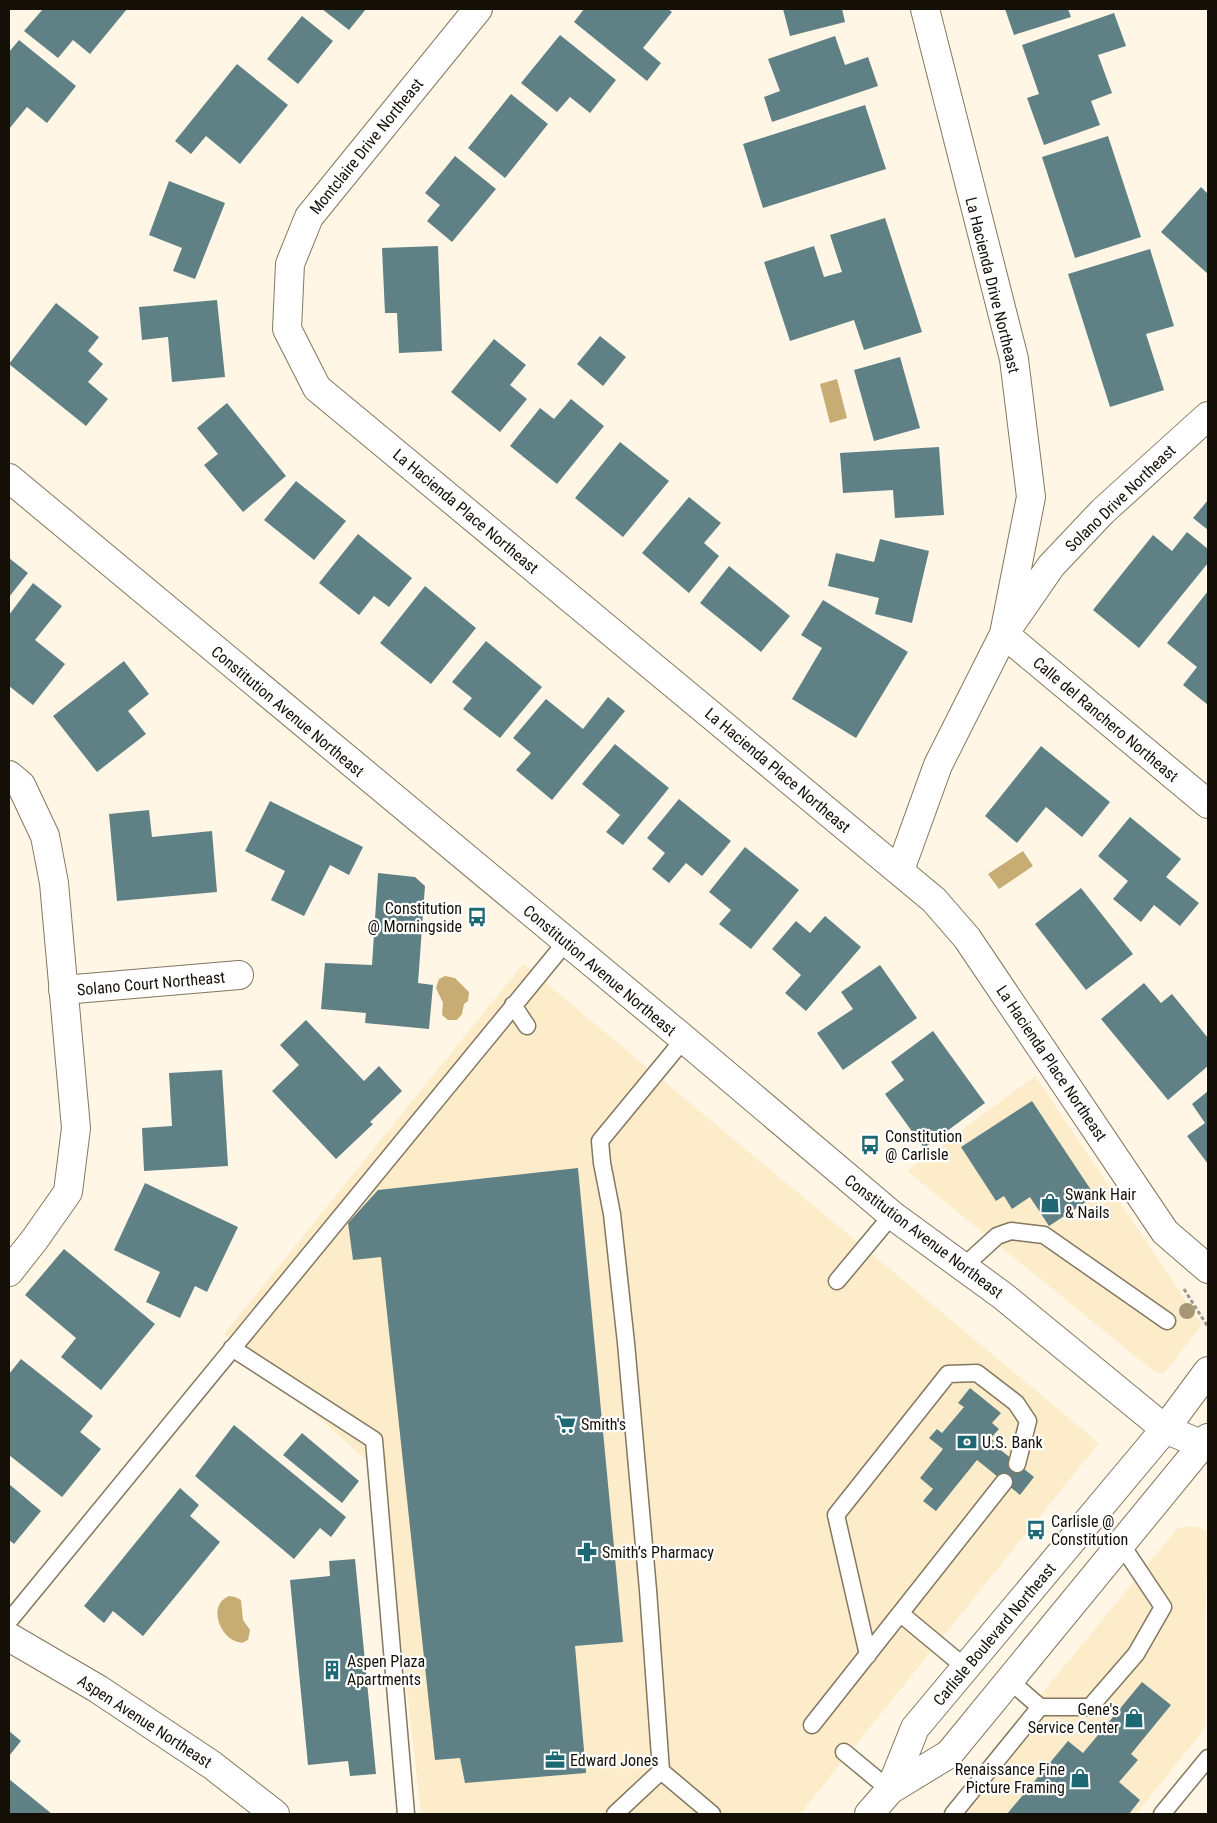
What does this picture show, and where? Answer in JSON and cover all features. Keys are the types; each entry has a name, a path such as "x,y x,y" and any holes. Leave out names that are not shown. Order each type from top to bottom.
{"street":[{"name":"Montclaire Drive Northeast","path":"287,329 290,264 309,217 478,9"},
{"name":"La Hacienda Drive Northeast","path":"900,870 938,765 1004,634 1031,497 1014,359 924,9"},
{"name":"La Hacienda Place Northeast","path":"287,329 318,388 934,900 967,938 1166,1232 1203,1265"},
{"name":"Solano Drive Northeast","path":"1004,634 1051,566 1096,518 1208,416"},
{"name":"Constitution Avenue Northeast","path":"9,478 684,1039 892,1215 1003,1296 1165,1429 1207,1449"},
{"name":"Calle del Ranchero Northeast","path":"1004,634 1208,804"},
{"path":"9,775 21,786 44,836 54,883 76,1128 68,1192 9,1272"},
{"name":"Solano Court Northeast","path":"63,990 239,975"},
{"name":"Carlisle Boulevard Northeast","path":"890,1790 915,1728 1165,1429 1208,1371"},
{"name":"Carlisle Boulevard Northeast","path":"869,1814 890,1790 949,1754 1121,1544 1207,1449"},
{"name":"Aspen Avenue Northeast","path":"9,1637 106,1694 212,1765 275,1814"}],"lane":[{"path":"9,1621 566,942"},
{"path":"513,1005 527,1026"},
{"path":"684,1039 600,1141 602,1163 612,1214 626,1343 648,1590 661,1771 712,1814"},
{"path":"837,1281 892,1215"},
{"path":"963,1267 997,1236 1011,1231 1044,1235 1167,1321"},
{"path":"232,1348 374,1440 406,1814"},
{"path":"868,1655 836,1515 948,1374 977,1373 1016,1403 1028,1421 1017,1464"},
{"path":"812,1725 1004,1482"},
{"path":"1009,1680 1040,1707 1090,1707 1136,1654 1163,1607 1121,1544"},
{"path":"901,1614 966,1668"},
{"path":"953,1814 1040,1707"},
{"path":"844,1752 890,1790"},
{"path":"1162,1814 1208,1758"},
{"path":"615,1814 661,1771"}],"shaded area":[{"path":"837,379 847,418 830,423 820,384"},
{"path":"1023,851 1033,866 999,889 988,874"},
{"path":"523,964 1099,1443 800,1814 421,1814 382,1474 224,1334"},
{"path":"445,976 455,978 469,992 468,1001 464,1004 462,1014 457,1020 448,1020 442,1015 443,1003 436,988 439,979"},
{"path":"1035,1076 1202,1325 1164,1373 1156,1373 907,1171"},
{"path":"1191,1526 1206,1531 1208,1544 1205,1620 1205,1728 1136,1814 943,1814 1177,1529"},
{"path":"229,1596 241,1600 243,1620 250,1630 248,1640 242,1643 226,1635 219,1623 219,1605"}],"building":[{"path":"43,9 127,9 90,54 73,40 58,58 24,31"},
{"path":"322,9 366,9 349,30"},
{"path":"584,9 668,9 672,12 643,48 661,63 647,81 574,22"},
{"path":"783,9 842,9 845,22 790,36"},
{"path":"1005,9 1068,9 1071,17 1014,35"},
{"path":"1114,13 1126,46 1098,55 1112,93 1091,101 1100,125 1044,145 1027,98 1039,94 1022,45"},
{"path":"302,16 333,41 298,84 267,59"},
{"path":"560,35 616,80 590,113 570,97 557,112 521,83"},
{"path":"835,36 845,65 868,57 878,86 772,122 764,97 780,91 768,59"},
{"path":"19,40 76,86 47,123 27,107 9,129 9,52"},
{"path":"237,64 288,105 240,164 206,136 191,154 175,141"},
{"path":"511,94 548,124 505,178 468,148"},
{"path":"865,105 886,169 763,208 743,144"},
{"path":"1108,136 1141,237 1075,258 1042,157"},
{"path":"455,156 496,189 452,242 427,221 440,205 425,193"},
{"path":"169,181 225,203 195,279 173,271 182,248 149,235"},
{"path":"1201,187 1208,194 1208,274 1161,232"},
{"path":"885,218 922,332 864,350 854,320 790,341 764,262 814,246 824,277 842,272 830,235"},
{"path":"438,246 442,351 399,353 397,313 385,313 382,248"},
{"path":"1150,249 1174,326 1146,334 1164,390 1110,407 1068,274"},
{"path":"217,300 225,377 172,382 168,337 142,340 139,307"},
{"path":"56,303 99,337 88,351 103,364 88,382 108,399 86,426 9,364"},
{"path":"600,336 626,357 603,386 577,364"},
{"path":"494,339 526,365 510,385 527,399 500,432 451,392"},
{"path":"900,357 920,428 874,441 854,370"},
{"path":"571,399 604,426 557,484 510,446 540,408 554,419"},
{"path":"227,403 286,476 243,512 204,465 218,454 197,428"},
{"path":"620,442 669,481 623,537 575,498"},
{"path":"939,447 944,515 895,518 893,490 843,493 840,453"},
{"path":"296,481 346,521 314,560 264,520"},
{"path":"689,497 721,523 704,543 719,556 689,593 642,553"},
{"path":"1208,500 1208,530 1193,518"},
{"path":"1187,532 1208,549 1208,563 1139,648 1093,610 1153,535 1172,551"},
{"path":"358,534 412,578 389,607 374,596 359,615 319,583"},
{"path":"880,539 929,551 912,623 875,614 879,598 828,586 836,553 874,562"},
{"path":"9,558 28,573 9,597"},
{"path":"729,566 790,616 761,652 700,603"},
{"path":"33,583 62,606 35,640 65,664 33,705 9,686 9,615"},
{"path":"425,586 476,628 431,684 380,643"},
{"path":"1208,591 1208,705 1183,685 1197,667 1167,643"},
{"path":"823,600 908,652 856,738 792,699 822,648 801,635"},
{"path":"486,641 542,687 500,738 463,709 472,698 452,682"},
{"path":"124,661 149,694 128,711 146,734 97,772 53,716"},
{"path":"608,697 625,711 552,800 516,770 531,753 513,738 546,699 583,729"},
{"path":"615,744 669,788 623,845 606,832 620,815 582,784"},
{"path":"1041,746 1110,802 1082,837 1046,807 1017,843 985,816"},
{"path":"679,799 731,841 702,876 686,863 669,883 652,869 665,853 647,838"},
{"path":"270,801 363,847 349,875 330,865 304,916 271,900 285,871 245,851"},
{"path":"149,810 152,837 212,831 217,892 117,901 109,814"},
{"path":"1130,817 1181,859 1166,877 1199,903 1180,926 1154,905 1141,922 1113,899 1128,881 1098,856"},
{"path":"745,847 799,890 751,949 719,924 731,910 709,892"},
{"path":"378,873 415,877 425,886 418,983 433,985 429,1029 365,1023 366,1013 321,1009 325,963 372,965"},
{"path":"1081,888 1133,954 1086,990 1035,924"},
{"path":"825,916 861,947 806,1011 785,993 801,975 772,949 796,921 810,933"},
{"path":"880,965 917,1018 843,1070 817,1033 853,1009 841,992"},
{"path":"1144,983 1161,1003 1172,994 1208,1038 1208,1066 1168,1100 1101,1019"},
{"path":"306,1020 364,1081 379,1066 402,1091 370,1122 373,1124 336,1159 272,1091 299,1065 280,1045"},
{"path":"933,1031 985,1103 924,1148 885,1094 904,1080 891,1062"},
{"path":"222,1070 228,1166 144,1171 142,1128 172,1126 169,1073"},
{"path":"1208,1091 1208,1164 1187,1136 1205,1123 1192,1104"},
{"path":"1032,1101 1095,1196 1049,1226 1030,1197 1012,1209 1004,1196 996,1201 961,1147"},
{"path":"578,1168 623,1642 575,1646 586,1773 465,1783 460,1758 435,1760 381,1257 353,1260 348,1223 378,1190"},
{"path":"145,1183 238,1227 207,1292 195,1286 180,1318 146,1302 160,1272 114,1250"},
{"path":"64,1249 155,1324 101,1390 61,1357 76,1338 25,1295"},
{"path":"21,1359 93,1416 80,1432 101,1449 62,1497 9,1455 9,1374"},
{"path":"970,1388 1001,1413 992,1423 999,1429 991,1438 994,1441 992,1443 1034,1477 1020,1495 977,1460 936,1511 923,1501 933,1489 920,1478 943,1449 929,1438 937,1429 942,1433 964,1407 958,1403"},
{"path":"234,1425 346,1517 331,1537 320,1528 294,1559 195,1476"},
{"path":"302,1433 359,1481 342,1503 283,1455"},
{"path":"9,1484 41,1511 14,1544 9,1540"},
{"path":"180,1488 199,1505 190,1516 220,1542 143,1636 113,1611 104,1623 84,1606"},
{"name":"Aspen Plaza Apartments","path":"355,1559 376,1774 350,1776 348,1761 308,1765 290,1580 330,1576 329,1561"},
{"path":"1142,1682 1171,1705 1131,1754 1138,1760 1119,1782 1140,1800 1129,1814 1007,1814 1068,1741 1083,1753"},
{"path":"9,1731 21,1741 9,1756"},
{"path":"9,1779 52,1814 9,1814"}],"place":[{"name":"Constitution @ Morningside","path":"477,917"},
{"name":"Constitution @ Carlisle","path":"870,1145"},
{"name":"Swank Hair & Nails","path":"1050,1203"},
{"name":"Smith's","path":"566,1424"},
{"name":"U.S. Bank","path":"967,1442"},
{"name":"Carlisle @ Constitution","path":"1036,1530"},
{"name":"Smith’s Pharmacy","path":"587,1552"},
{"name":"Aspen Plaza Apartments","path":"332,1670"},
{"name":"Gene's Service Center","path":"1134,1718"},
{"name":"Edward Jones","path":"555,1760"},
{"name":"Renaissance Fine Picture Framing","path":"1080,1778"}]}
